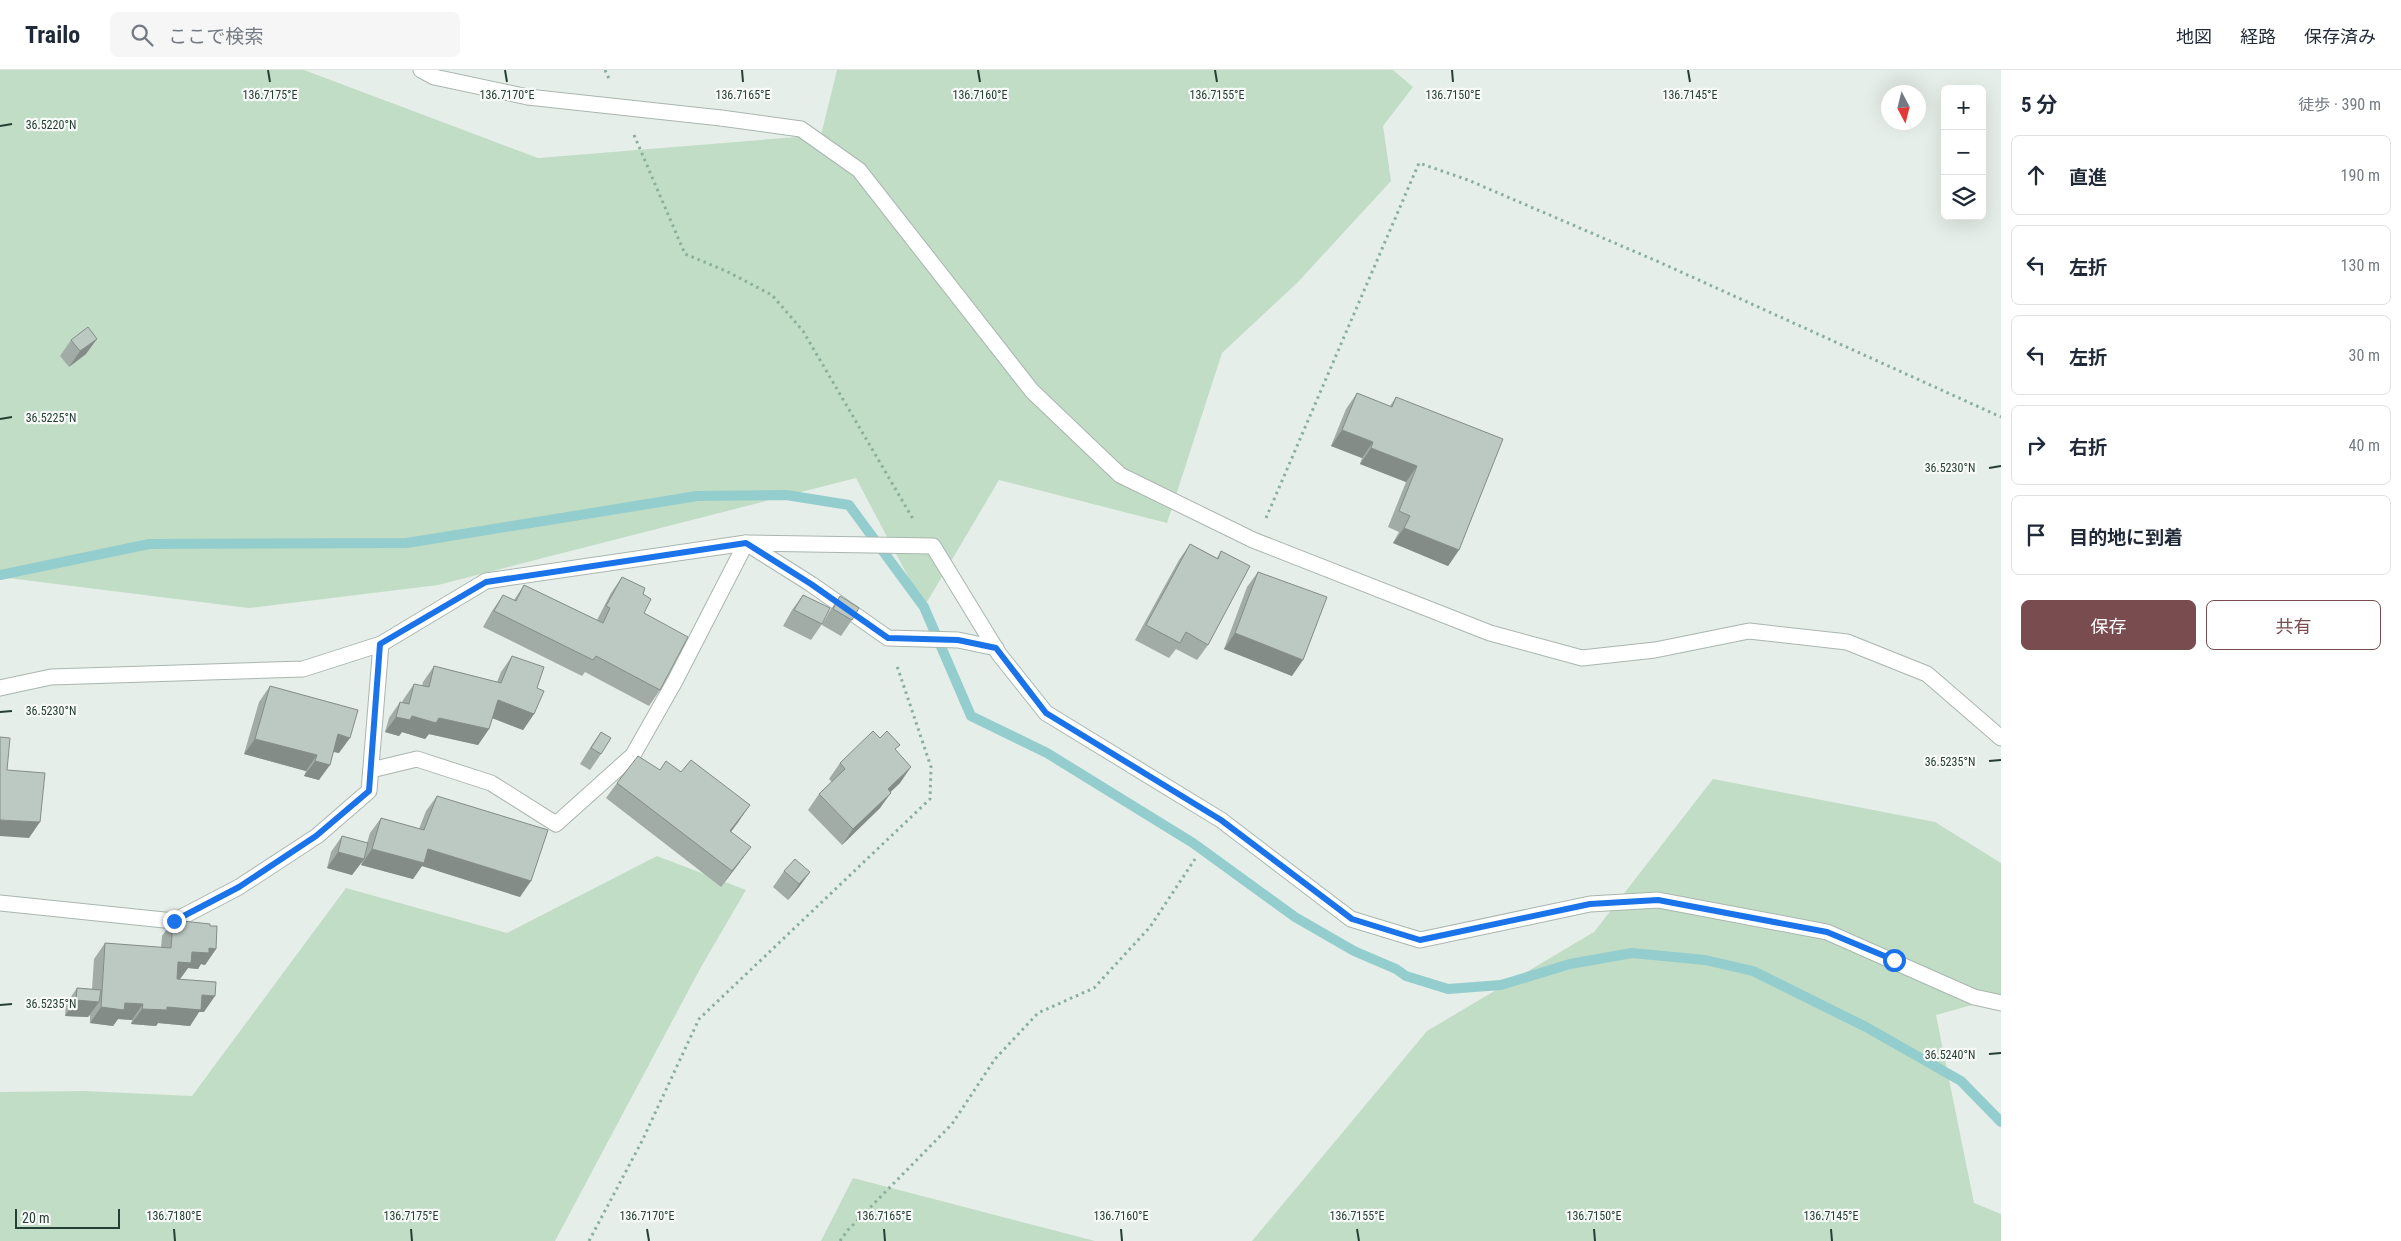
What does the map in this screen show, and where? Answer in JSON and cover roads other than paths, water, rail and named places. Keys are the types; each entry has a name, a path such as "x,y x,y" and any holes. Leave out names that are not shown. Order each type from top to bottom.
{"street":[{"path":"421,70 434,77 528,97 801,129 860,170 1032,391 1120,475 1253,540 1490,632 1582,658 1655,650 1749,631 1847,642 1927,674 2001,738"},
{"path":"746,543 811,584 888,638 958,640 996,648"},
{"path":"371,770 417,760 491,783 556,824 633,755 675,681 746,543"},
{"path":"0,688 51,677 302,669 380,644 486,582 746,543 933,546 996,648 1046,713 1221,820 1352,919 1420,940 1590,904 1658,900 1827,932 1974,997 2001,1003"},
{"path":"0,903 174,921 239,887 316,836 369,791 380,644"}],"waterway":[{"path":"0,575 149,544 407,543 697,496 786,495 849,505 924,607 971,716 1047,753 1193,843 1295,917 1354,951 1396,969 1406,976 1448,989 1501,985 1570,964 1632,953 1705,960 1753,971 1866,1027 1961,1081 2001,1122"}]}
